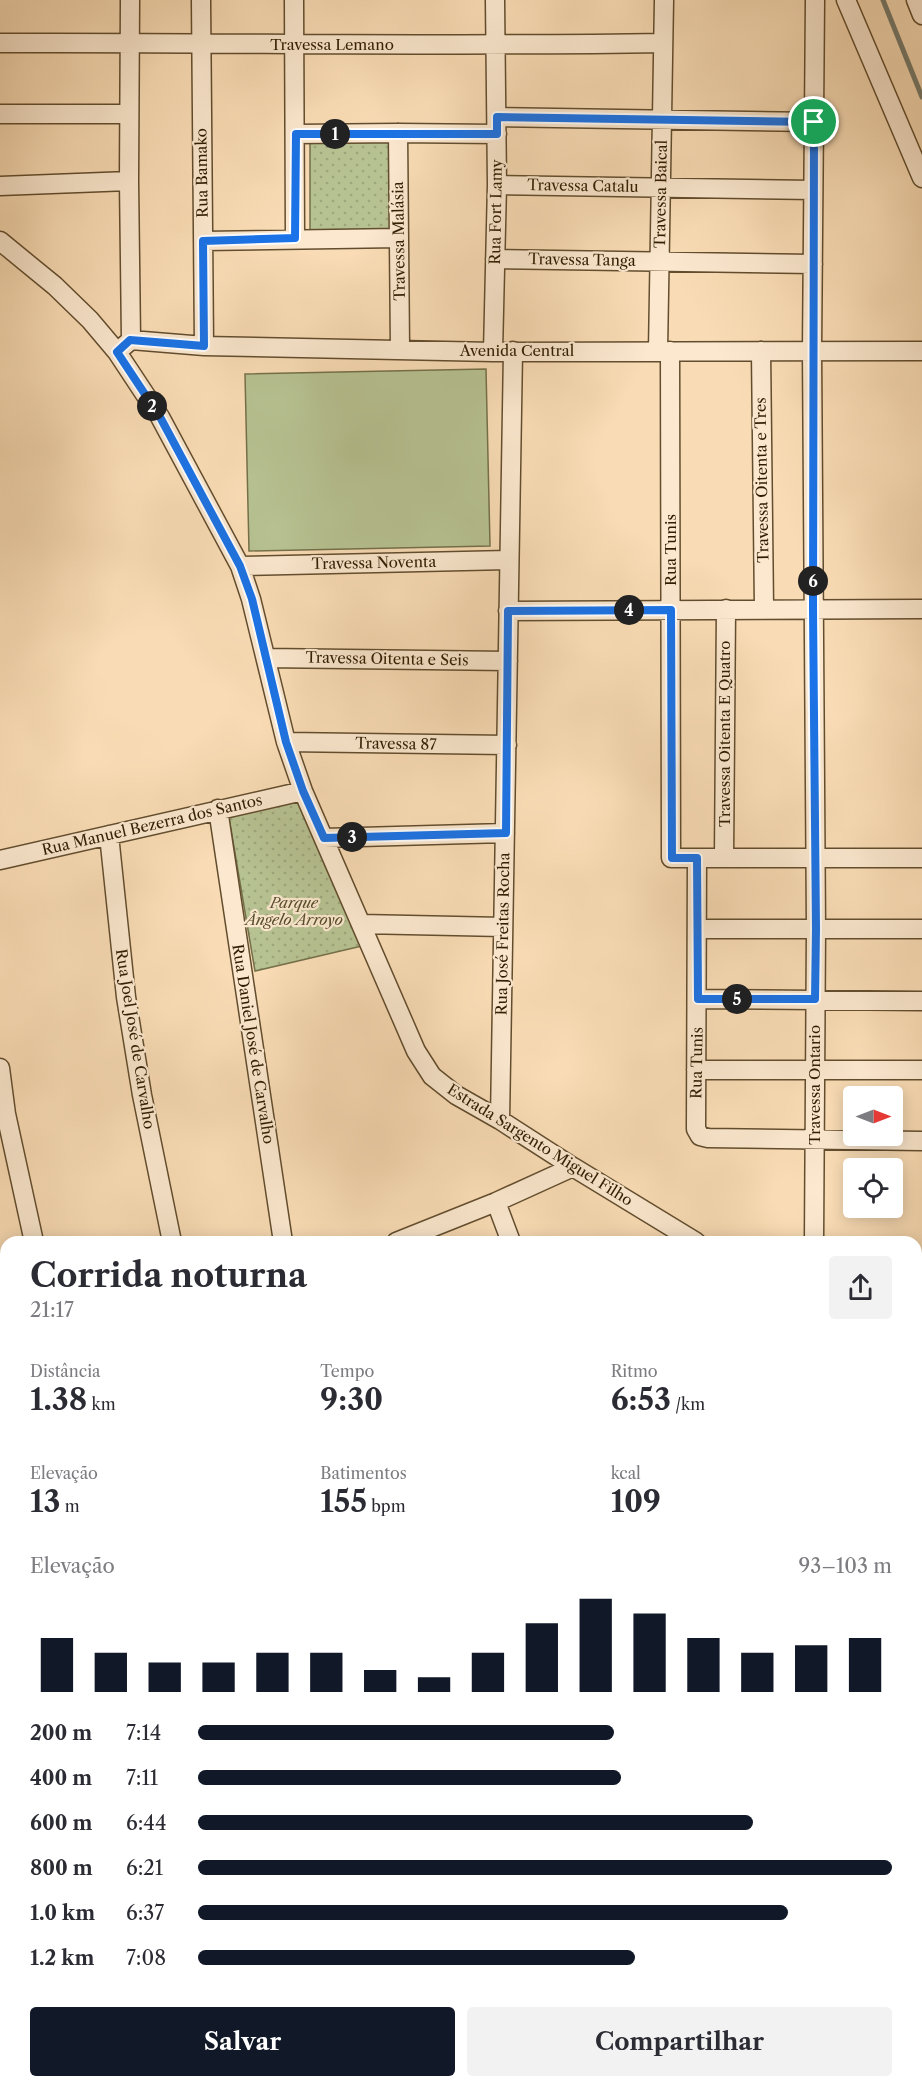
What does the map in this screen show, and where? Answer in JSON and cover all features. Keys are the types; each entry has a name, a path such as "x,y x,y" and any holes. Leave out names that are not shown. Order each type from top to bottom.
{"street":[{"path":"124,346 129,181 130,0"},
{"name":"Rua Bamako","path":"201,0 204,346"},
{"path":"294,0 295,238"},
{"name":"Rua Fort Lamy","path":"493,352 497,184 495,0"},
{"name":"Travessa Baical","path":"664,0 659,261 664,351"},
{"name":"Travessa Ontario","path":"813,1236 816,929 812,351 815,0"},
{"path":"846,0 922,178"},
{"name":"Travessa Lemano","path":"0,43 495,46 663,43"},
{"path":"0,114 129,114"},
{"path":"296,134 398,133 497,125 662,119 814,122"},
{"name":"Travessa Malásia","path":"398,133 400,349"},
{"path":"0,186 129,181"},
{"name":"Travessa Catalu","path":"497,184 813,190"},
{"path":"203,241 399,238"},
{"name":"Estrada Sargento Miguel Filho","path":"0,241 62,293 90,320 124,346 240,566 252,599 286,742 303,791 416,1051 432,1076 456,1095 500,1120 684,1236"},
{"name":"Travessa Tanga","path":"495,259 813,264"},
{"name":"Avenida Central","path":"124,346 493,352 922,351"},
{"name":"Rua José Freitas Rocha","path":"500,1120 513,351"},
{"name":"Rua Tunis","path":"664,351 671,610 672,858 697,858 696,1123 699,1136 814,1139"},
{"name":"Travessa Oitenta e Tres","path":"761,351 764,609"},
{"name":"Travessa Noventa","path":"240,566 508,560"},
{"name":"Travessa Oitenta E Quatro","path":"724,858 726,609"},
{"path":"508,611 922,609"},
{"name":"Travessa Oitenta e Seis","path":"266,658 508,661"},
{"name":"Travessa 87","path":"286,742 507,745"},
{"name":"Rua Manuel Bezerra dos Santos","path":"0,860 303,791"},
{"name":"Rua Daniel José de Carvalho","path":"218,809 282,1236"},
{"path":"324,838 506,833"},
{"name":"Rua Joel José de Carvalho","path":"109,835 126,997 142,1095 171,1236"},
{"path":"697,858 922,858"},
{"path":"361,924 503,927"},
{"path":"697,929 922,929"},
{"path":"698,999 922,1001"},
{"path":"0,1068 6,1114 33,1236"},
{"path":"696,1070 922,1070"},
{"path":"814,1139 922,1141"},
{"path":"411,1236 496,1202 573,1167"},
{"path":"496,1202 509,1236"}],"green space":[{"path":"310,139 393,139 396,232 310,235"},
{"path":"486,369 490,546 249,551 245,374"},
{"name":"Parque Ângelo Arroyo","path":"301,799 362,946 255,971 228,812"}],"waterway":[{"path":"883,0 922,97"}],"route":[{"path":"497,117 814,122 812,351 815,999 698,999 697,858 672,858 671,610 508,611 506,833 324,838 303,791 286,742 252,599 240,566 160,417 117,352 130,340 204,346 203,241 295,238 296,134 497,134 497,117"}]}
